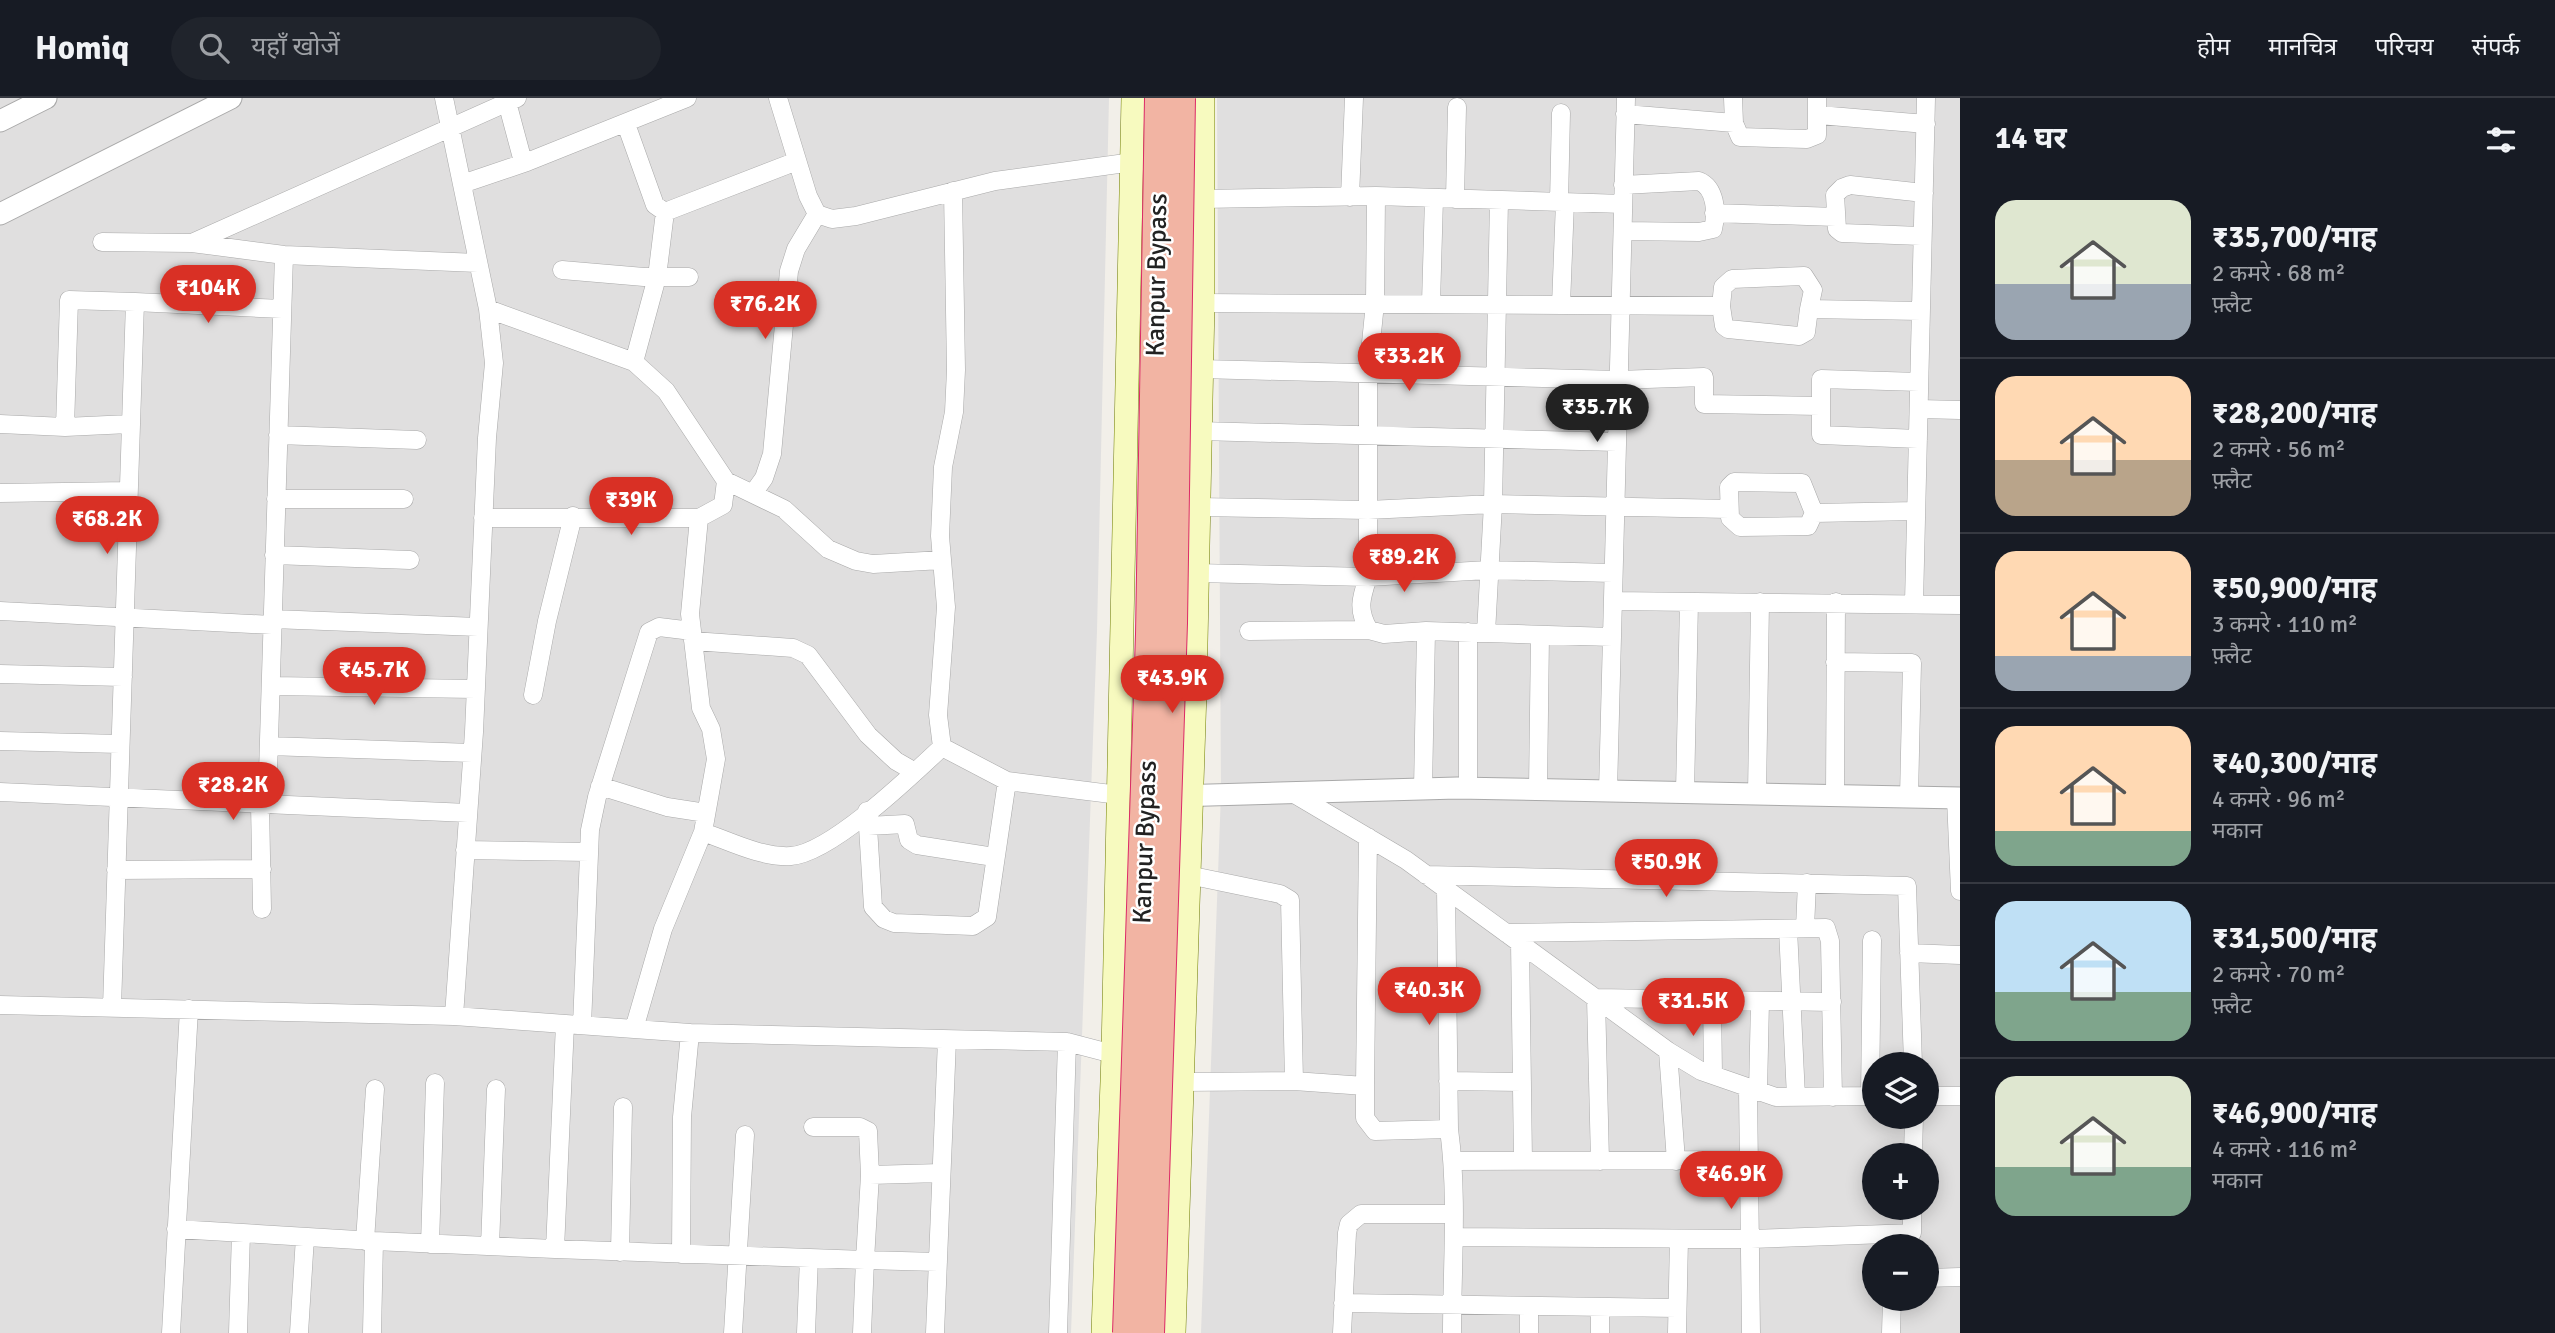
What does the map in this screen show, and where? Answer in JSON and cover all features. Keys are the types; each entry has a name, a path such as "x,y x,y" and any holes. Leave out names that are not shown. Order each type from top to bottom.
{"highway":[{"name":"Kanpur Bypass","path":"1127,1333 1151,621 1159,98"},
{"name":"Kanpur Bypass","path":"1150,1333 1173,622 1181,98"}],"main road":[{"path":"1103,1333 1113,1054 1133,98"},
{"path":"1174,1333 1200,431 1203,98"}],"street":[{"path":"0,121 46,98"},
{"path":"0,214 230,98"},
{"path":"444,98 488,309 494,363 454,1016"},
{"path":"462,184 527,162 687,98"},
{"path":"778,98 797,162 817,214"},
{"path":"1350,197 1354,98"},
{"path":"1733,98 1734,122 1737,134 1743,138 1807,139 1817,135 1818,107 1926,124"},
{"path":"1914,603 1926,98"},
{"path":"192,243 512,100 522,158 527,162"},
{"path":"1608,791 1626,106 1734,122"},
{"path":"1455,198 1457,107"},
{"path":"1561,113 1561,305"},
{"path":"625,124 655,205 665,212"},
{"path":"665,212 797,162"},
{"path":"817,214 832,219 856,216 995,181 1133,162"},
{"path":"1623,185 1699,181 1712,192 1714,213 1713,229 1708,231 1624,231"},
{"path":"1921,236 1842,233 1837,229 1835,195 1846,186 1924,192"},
{"path":"942,747 939,715 946,607 942,561 943,467 954,412 956,370 953,191"},
{"path":"1203,199 1376,196 1623,204"},
{"path":"1369,630 1359,604 1368,577 1368,373 1376,303 1376,196"},
{"path":"1431,303 1434,198"},
{"path":"1468,788 1477,633 1488,570 1493,504 1499,200"},
{"path":"634,362 657,277 665,212"},
{"path":"1714,213 1836,218"},
{"path":"754,492 764,478 772,454 789,271 796,249 817,214"},
{"path":"102,242 192,243 284,255 478,262"},
{"path":"262,909 263,804 269,747 284,255"},
{"path":"562,270 689,277"},
{"path":"1804,276 1813,290 1809,309 1806,332 1798,336 1728,329 1724,326 1721,306 1723,287 1731,279 1804,276"},
{"path":"65,427 69,300 282,309"},
{"path":"112,1007 135,302"},
{"path":"1203,303 1721,306"},
{"path":"488,309 634,362 666,391 726,481 754,492 784,509 828,549 856,561 897,565 942,561"},
{"path":"1809,309 1921,311"},
{"path":"1200,369 1618,380 1704,377 1704,404 1820,406"},
{"path":"1918,439 1821,435 1820,406 1821,379 1919,382"},
{"path":"1919,409 1960,410"},
{"path":"0,424 65,427 129,424"},
{"path":"1200,431 1367,438 1617,442"},
{"path":"278,435 416,440"},
{"path":"483,518 699,518 723,505 726,481"},
{"path":"1797,481 1807,488 1814,513 1808,526 1740,527 1730,518 1729,487 1734,482 1797,481"},
{"path":"0,493 127,491"},
{"path":"276,499 404,499"},
{"path":"1198,507 1368,510 1493,504 1729,509"},
{"path":"1814,513 1916,511"},
{"path":"533,695 547,621 573,516"},
{"path":"634,1029 663,929 703,832 716,759 715,744 701,708 692,636 690,603 699,518"},
{"path":"274,555 410,560"},
{"path":"1196,573 1368,577 1488,570 1613,573"},
{"path":"1613,601 1960,605"},
{"path":"1685,792 1689,602"},
{"path":"1758,794 1760,602"},
{"path":"1835,795 1836,602"},
{"path":"0,611 125,618 478,627"},
{"path":"555,1249 590,830 600,786 649,632 659,626 692,636 793,648 808,655 868,735 896,761 915,772"},
{"path":"1249,631 1369,630 1384,634 1426,631 1612,637"},
{"path":"1423,789 1426,631"},
{"path":"1538,789 1540,635"},
{"path":"1835,662 1912,663 1909,797"},
{"path":"0,674 123,677"},
{"path":"271,686 476,689"},
{"path":"0,741 120,744"},
{"path":"269,747 472,753"},
{"path":"703,832 749,848 791,856 820,847 867,818 942,747"},
{"path":"942,747 1007,781 1119,795 1191,796 1468,788 1958,798 1960,891"},
{"path":"867,818 873,907 884,919 894,923 973,926 982,923 987,917 1007,781"},
{"path":"600,786 667,807 706,813"},
{"path":"0,792 468,813"},
{"path":"1291,792 1426,874 1668,1051 1713,1075 1776,1097 1862,1096"},
{"path":"867,818 905,824 909,839 917,845 994,857"},
{"path":"1368,837 1365,1118 1375,1131 1449,1129"},
{"path":"465,850 589,852"},
{"path":"116,870 262,869"},
{"path":"1426,874 1907,886 1913,1052"},
{"path":"1188,875 1280,894 1290,900 1294,1081"},
{"path":"1796,1097 1793,1002 1796,928 1807,883"},
{"path":"1447,889 1449,1129 1454,1213 1452,1333"},
{"path":"1513,937 1822,926 1829,932 1833,1097"},
{"path":"1513,937 1522,1082 1523,1161"},
{"path":"1872,940 1872,1052"},
{"path":"1909,953 1960,955"},
{"path":"1596,998 1832,1002"},
{"path":"1596,998 1600,1161"},
{"path":"1712,1000 1713,1075"},
{"path":"1751,1333 1749,1160 1760,1001"},
{"path":"0,1005 454,1016 690,1033 1067,1042 1113,1054"},
{"path":"172,1333 190,1009"},
{"path":"681,1254 682,1117 690,1033"},
{"path":"935,1333 947,1040"},
{"path":"1058,1333 1067,1042"},
{"path":"1668,1051 1676,1161"},
{"path":"1448,1080 1522,1082"},
{"path":"1182,1082 1294,1081 1365,1086"},
{"path":"430,1244 435,1083"},
{"path":"372,1333 370,1241 375,1089"},
{"path":"490,1246 496,1089"},
{"path":"1939,1096 1960,1096"},
{"path":"620,1252 623,1107"},
{"path":"813,1127 860,1128 868,1131 870,1175 862,1333"},
{"path":"733,1333 744,1135"},
{"path":"1453,1161 1749,1160"},
{"path":"870,1175 942,1173"},
{"path":"1342,1333 1347,1233 1354,1217 1361,1214 1454,1213"},
{"path":"1454,1237 1751,1239 1912,1233 1912,1220"},
{"path":"177,1228 430,1244 737,1257 938,1262"},
{"path":"237,1333 241,1233"},
{"path":"299,1333 305,1237"},
{"path":"1677,1333 1679,1239"},
{"path":"806,1333 809,1258"},
{"path":"1939,1278 1960,1277"},
{"path":"1343,1303 1677,1308"},
{"path":"1529,1306 1529,1333"},
{"path":"1600,1307 1600,1333"},
{"path":"1891,1333 1892,1311"}],"shaded area":[{"path":"0,98 1109,98 1097,631 1071,1333 0,1333"},
{"path":"1217,98 1960,98 1960,1333 1201,1333 1221,793"}]}
